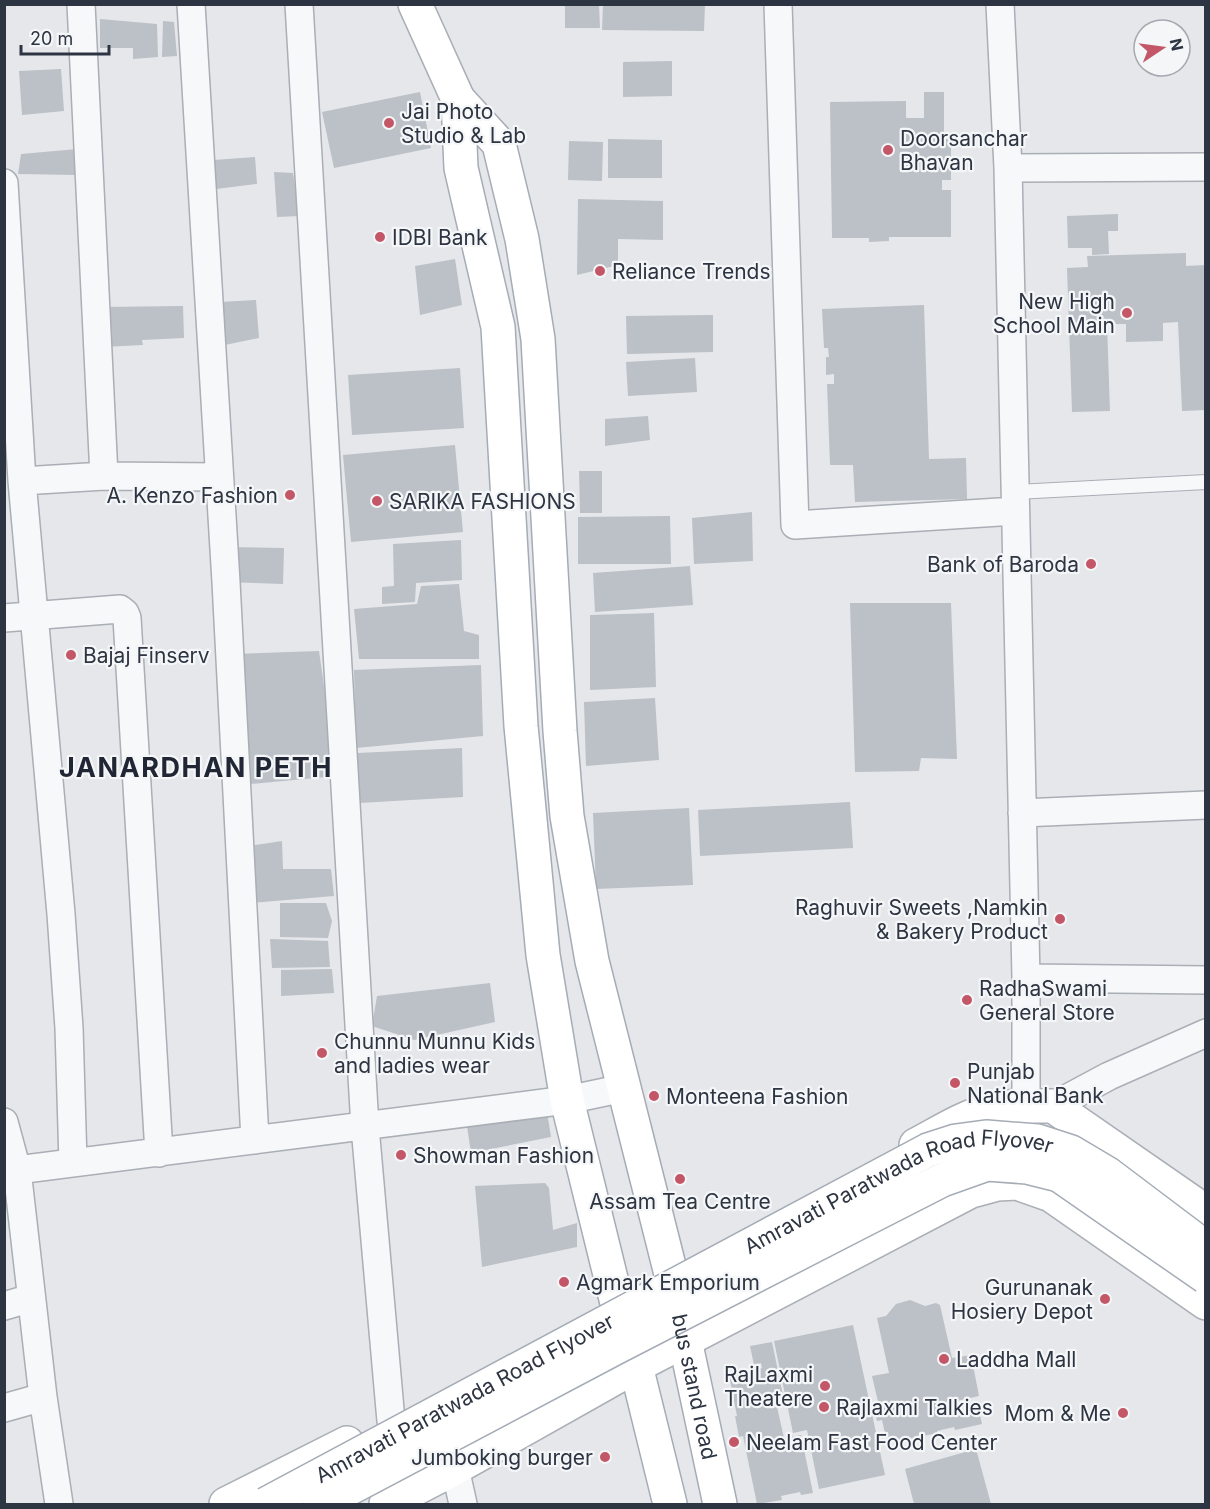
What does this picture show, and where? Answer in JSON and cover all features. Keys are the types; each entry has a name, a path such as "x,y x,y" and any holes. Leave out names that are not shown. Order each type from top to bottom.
{"main road":[{"path":"415,4 458,99 460,168 498,327 521,726 543,955 567,1100 670,1504"},
{"name":"bus stand road","path":"458,99 499,144 522,239 538,339 560,731 567,816 592,962 670,1270 720,1504"},
{"path":"507,479 546,479"},
{"path":"226,1504 391,1421 670,1270 971,1117 992,1110 1040,1106 1206,1212"},
{"name":"Amravati Paratwada Road Flyover","path":"266,1504 918,1155 956,1141 986,1137 1037,1141 1071,1152 1108,1174 1206,1248"},
{"name":"Amravati Paratwada Road Flyover","path":"320,1504 615,1348 942,1180 987,1164 1027,1167 1059,1175 1206,1276"},
{"path":"386,1504 455,1468 636,1366 971,1191 997,1184 1017,1183 1051,1195 1206,1303"}],"street":[{"path":"81,4 104,476"},
{"path":"191,4 226,582 255,1140"},
{"path":"299,4 365,1127 391,1421"},
{"path":"778,4 795,525 1015,502"},
{"path":"997,1184 1040,1106 1026,978 1008,168 1000,4"},
{"path":"1008,168 1206,167"},
{"path":"4,183 22,481 36,616 61,914 69,1028 74,1163"},
{"path":"22,481 104,476 218,477"},
{"path":"4,618 120,609 127,618 159,1153"},
{"path":"1022,813 1206,805"},
{"path":"1026,978 1206,980"},
{"path":"1040,1106 1206,1033"},
{"path":"17,1170 567,1100 624,1088"},
{"path":"5,1127 17,1170 13,1212 31,1298 59,1504"},
{"path":"4,1306 31,1298"},
{"path":"4,1408 43,1397"},
{"path":"455,1468 463,1504"}],"lane":[{"path":"1015,502 1206,482"}],"building":[{"path":"565,4 599,4 600,28 565,28"},
{"path":"603,4 705,4 704,31 602,30"},
{"path":"100,19 157,24 158,57 133,59 133,48 100,48"},
{"path":"163,21 174,22 177,56 162,57"},
{"path":"672,61 672,96 623,97 623,62"},
{"path":"61,69 64,111 22,115 19,71"},
{"path":"420,92 431,148 334,168 322,112"},
{"path":"924,92 944,92 944,139 951,139 951,180 942,180 942,190 951,190 951,237 889,237 889,241 869,242 869,238 832,238 830,102 906,101 906,118 924,118"},
{"path":"608,139 662,140 662,178 608,178"},
{"path":"569,141 603,142 602,181 568,180"},
{"path":"77,149 76,175 18,174 21,154"},
{"path":"255,157 257,184 216,189 214,160"},
{"path":"274,172 293,173 300,216 277,217"},
{"path":"578,199 663,201 663,240 618,239 618,265 577,275"},
{"path":"1118,214 1118,231 1108,231 1109,254 1092,255 1092,248 1068,248 1067,216"},
{"path":"1186,253 1186,266 1206,265 1206,410 1182,411 1178,322 1163,323 1163,341 1126,342 1126,324 1107,324 1110,411 1072,412 1067,268 1088,267 1087,256"},
{"path":"455,259 462,305 420,315 415,266"},
{"path":"256,300 259,338 225,345 220,302"},
{"path":"924,305 929,459 966,458 967,499 855,502 853,465 830,465 827,384 834,384 834,374 826,375 826,357 829,357 828,348 824,348 822,309"},
{"path":"183,306 184,338 142,340 143,345 102,347 102,307"},
{"path":"713,315 713,352 627,354 626,316"},
{"path":"695,358 697,392 628,396 626,362"},
{"path":"460,368 464,428 352,435 348,375"},
{"path":"648,416 650,440 605,446 605,419"},
{"path":"455,445 463,532 351,542 343,455"},
{"path":"579,471 602,471 602,513 580,513"},
{"path":"752,512 753,561 694,564 692,518"},
{"path":"670,516 671,564 578,564 578,517"},
{"path":"461,540 462,580 416,583 415,602 382,604 382,587 394,586 393,544"},
{"path":"227,547 284,548 283,584 226,582"},
{"path":"690,566 693,605 595,612 593,573"},
{"path":"459,584 464,631 479,635 479,659 359,659 354,609 417,604 421,586"},
{"path":"850,603 951,603 957,759 921,758 919,771 855,772"},
{"path":"654,613 656,687 590,690 590,615"},
{"path":"319,651 337,776 250,784 233,654"},
{"path":"481,665 483,736 356,748 354,670"},
{"path":"655,698 659,760 586,766 584,702"},
{"path":"462,748 463,797 359,803 357,753"},
{"path":"850,802 853,848 700,856 698,810"},
{"path":"689,808 693,885 596,889 593,813"},
{"path":"282,841 283,869 331,869 334,896 250,903 249,846"},
{"path":"280,903 326,903 332,921 328,938 280,937"},
{"path":"270,939 328,941 330,967 272,968"},
{"path":"332,969 334,993 281,996 281,970"},
{"path":"490,983 495,1022 414,1040 372,1026 377,996"},
{"path":"547,1112 551,1137 471,1153 467,1126"},
{"path":"545,1183 549,1188 553,1230 577,1223 577,1247 482,1267 475,1186"},
{"path":"910,1300 925,1306 936,1303 940,1305 952,1358 971,1355 979,1396 952,1402 955,1416 979,1411 982,1424 955,1430 954,1427 895,1442 894,1436 886,1438 882,1420 877,1421 874,1407 879,1406 872,1376 889,1373 877,1318 886,1316 896,1304"},
{"name":"RajLaxmi Theatere","path":"853,1325 885,1475 819,1489 807,1430 793,1433 774,1341"},
{"path":"772,1342 785,1405 777,1407 784,1438 801,1435 813,1493 801,1495 800,1492 781,1496 782,1500 757,1504 743,1436 739,1437 729,1375 762,1368 761,1363 754,1365 750,1346"},
{"path":"976,1449 991,1504 914,1504 905,1469"}],"place":[{"name":"Jai Photo Studio & Lab","path":"389,123"},
{"name":"Doorsanchar Bhavan","path":"888,150"},
{"name":"IDBI Bank","path":"380,237"},
{"name":"Reliance Trends","path":"600,271"},
{"name":"New High School Main","path":"1127,313"},
{"name":"A. Kenzo Fashion","path":"290,495"},
{"name":"SARIKA FASHIONS","path":"377,501"},
{"name":"Bank of Baroda","path":"1091,564"},
{"name":"Bajaj Finserv","path":"71,655"},
{"name":"Raghuvir Sweets ,Namkin & Bakery Product","path":"1060,919"},
{"name":"RadhaSwami General Store","path":"967,1000"},
{"name":"Chunnu Munnu Kids and ladies wear","path":"322,1053"},
{"name":"Punjab National Bank","path":"955,1083"},
{"name":"Monteena Fashion","path":"654,1096"},
{"name":"Showman Fashion","path":"401,1155"},
{"name":"Assam Tea Centre","path":"680,1179"},
{"name":"Agmark Emporium","path":"564,1282"},
{"name":"Gurunanak Hosiery Depot","path":"1105,1299"},
{"name":"Laddha Mall","path":"944,1359"},
{"name":"RajLaxmi Theatere","path":"825,1386"},
{"name":"Rajlaxmi Talkies","path":"824,1407"},
{"name":"Mom & Me","path":"1123,1413"},
{"name":"Neelam Fast Food Center","path":"734,1442"},
{"name":"Jumboking burger","path":"605,1457"}],"district":[{"name":"JANARDHAN PETH","path":"196,767"}]}
